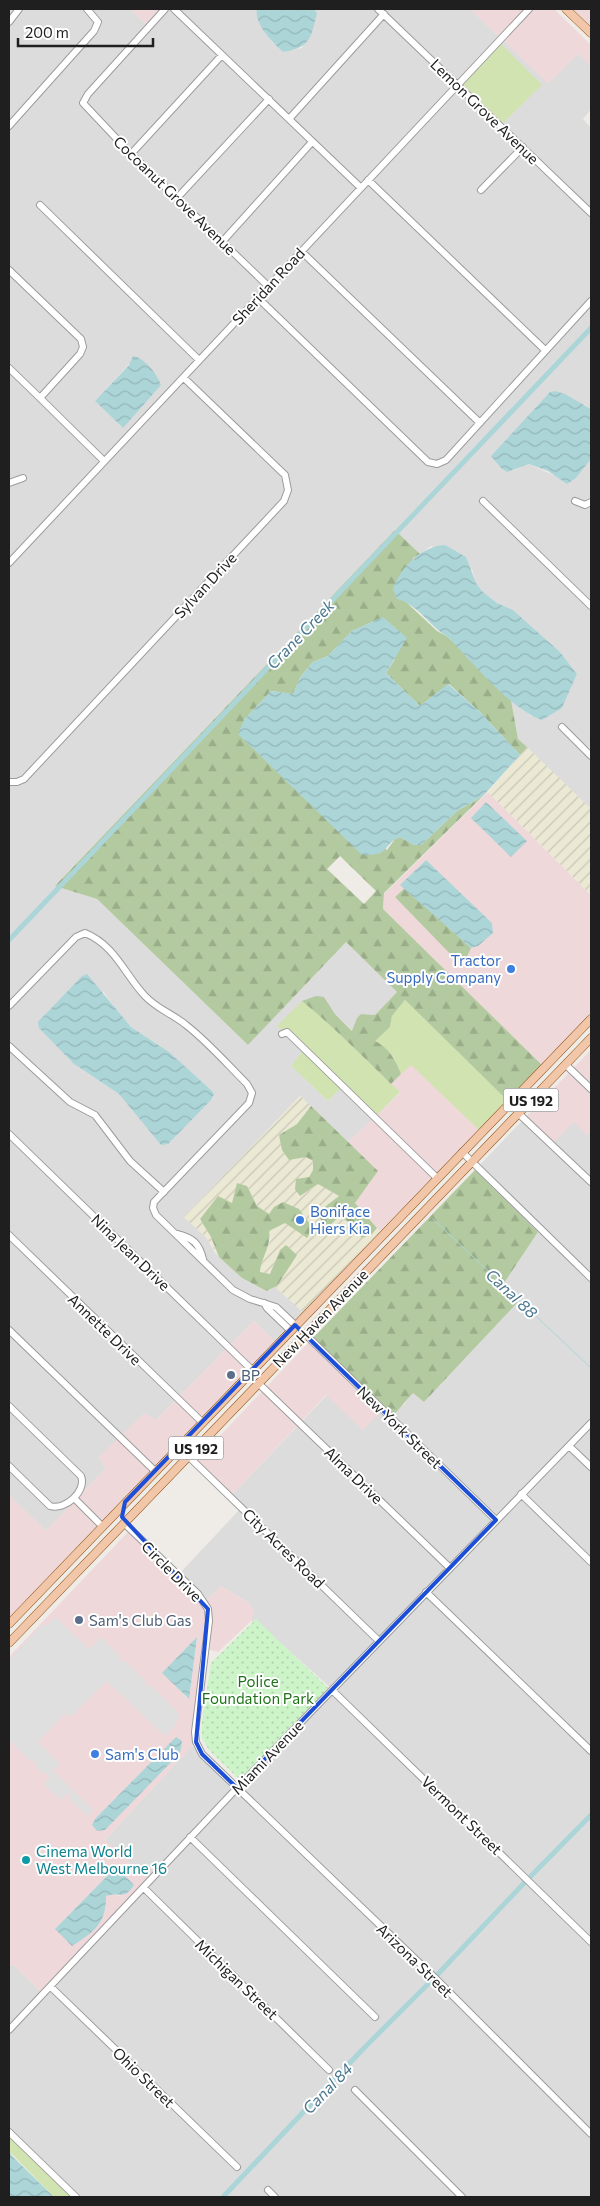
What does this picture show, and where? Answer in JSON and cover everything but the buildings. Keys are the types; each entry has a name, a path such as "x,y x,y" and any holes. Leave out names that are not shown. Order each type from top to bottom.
{"main road":[{"path":"566,9 591,33"},
{"name":"New Haven Avenue","path":"9,1624 591,1019"},
{"name":"New Haven Avenue","path":"9,1643 304,1334 591,1038"},
{"path":"566,1064 566,1052 572,1039"},
{"path":"518,1113 518,1101 522,1091"},
{"path":"398,1238 396,1228 400,1216"},
{"path":"385,1251 389,1238 388,1228"},
{"path":"304,1334 304,1322 309,1311"},
{"path":"292,1347 298,1334 293,1328"},
{"path":"252,1370 258,1383"},
{"path":"188,1456 188,1443 192,1433"},
{"path":"153,1492 157,1477 155,1471"},
{"path":"124,1523 122,1517 125,1502"},
{"path":"98,1550 105,1536 102,1526"},
{"path":"34,1598 42,1609"}],"street":[{"path":"9,22 19,9"},
{"path":"9,126 94,30 98,22 87,9"},
{"name":"Cocoanut Grove Avenue","path":"165,9 88,94 83,103 131,154 268,286"},
{"path":"174,9 361,188"},
{"name":"Sheridan Road","path":"9,563 529,9"},
{"path":"289,119 381,11"},
{"name":"Lemon Grove Avenue","path":"381,11 591,213"},
{"path":"131,154 222,55"},
{"path":"177,198 269,100"},
{"path":"222,242 312,142"},
{"path":"481,190 523,147"},
{"path":"368,180 545,350"},
{"path":"40,205 199,360"},
{"path":"301,251 480,423"},
{"path":"9,270 80,338 83,347 80,354 40,398"},
{"path":"257,297 428,462 437,464 446,460 591,301"},
{"path":"9,368 104,461"},
{"name":"Sylvan Drive","path":"9,782 17,782 24,779 284,501 288,490 285,475 184,378"},
{"path":"9,483 23,478"},
{"path":"575,501 585,505 591,502"},
{"path":"483,502 591,606"},
{"path":"562,727 591,756"},
{"path":"9,1006 76,937 85,933 94,937 122,963 146,997 159,1008 186,1024 247,1084 252,1093 249,1103 154,1202 153,1208 156,1215 233,1290 250,1299 276,1307 293,1328"},
{"path":"282,1034 287,1032 437,1178"},
{"path":"9,1046 70,1102 95,1115 130,1161 164,1192"},
{"path":"566,1064 591,1089"},
{"path":"518,1113 591,1182"},
{"name":"Nina Jean Drive","path":"9,1134 252,1370"},
{"path":"462,1152 591,1278"},
{"path":"177,1234 192,1238 200,1247 203,1260"},
{"name":"Annette Drive","path":"9,1235 202,1422"},
{"path":"190,1248 196,1242"},
{"path":"9,1330 155,1471"},
{"name":"New York Street","path":"304,1334 496,1520"},
{"name":"Alma Drive","path":"258,1383 450,1568"},
{"path":"9,1406 81,1476 83,1481 81,1489 64,1506 57,1508 50,1506 9,1466"},
{"name":"Miami Avenue","path":"9,2030 190,1837 591,1422"},
{"path":"569,1446 591,1467"},
{"name":"City Acres Road","path":"188,1456 379,1641"},
{"path":"521,1494 591,1562"},
{"path":"74,1498 102,1526"},
{"name":"Circle Drive","path":"124,1523 198,1594 208,1609 209,1621 195,1720 196,1742 202,1754 237,1788"},
{"path":"426,1592 591,1751"},
{"name":"Vermont Street","path":"332,1690 591,1942"},
{"name":"Arizona Street","path":"237,1788 435,1978 591,2134"},
{"path":"190,1837 375,2017"},
{"name":"Michigan Street","path":"144,1888 330,2070"},
{"name":"Ohio Street","path":"51,1987 237,2167"},
{"path":"355,2090 462,2197"},
{"path":"9,2132 76,2197"},
{"path":"268,2190 274,2197"}],"highlighted area":[{"path":"295,1325 496,1520 237,1788 202,1754 196,1742 208,1609 122,1517 125,1502"}],"shaded area":[{"path":"9,9 130,9 147,25 162,9 257,9 259,21 272,42 283,52 302,48 317,13 314,9 470,9 499,37 199,356 40,202 37,204 196,360 9,559","holes":["129,364 123,428 95,401"]},
{"path":"130,9 162,9 147,25"},
{"path":"470,9 525,9 499,37"},
{"path":"532,9 554,9 591,45 591,66 578,54 548,84 503,40"},
{"path":"573,9 591,9 591,26"},
{"path":"503,40 548,83 578,53 591,66 591,109 583,119 591,128 591,409 584,404 500,447 491,456 512,471 529,464 553,475 576,478 591,459 591,745 587,750 591,754 591,809 518,739 511,700 531,716 562,708 577,674 560,652 513,610 497,603 482,591 476,583 472,569 431,546 420,554 395,530 55,886 97,899 248,1045 346,942 397,992 375,1015 361,1014 353,1031 335,1014 324,997 305,1051 291,1066 328,1101 345,1083 375,1117 348,1142 300,1096 184,1217 206,1237 215,1253 242,1278 265,1291 275,1287 303,1312 274,1341 254,1321 156,1420 99,1457 106,1468 46,1531 9,1495 9,567","holes":["103,991 131,1027 169,1052 211,1100 161,1145 119,1094 78,1067"]},
{"path":"527,747 591,809 591,895 488,792"},
{"path":"488,792 591,895 591,1015 543,1066 383,909 384,894","holes":["426,860 478,946 471,948 466,959 395,897 405,888 401,885"]},
{"path":"591,1050 591,1131 587,1135 574,1122 549,1147 522,1121"},
{"path":"411,1064 479,1130 380,1231 355,1203 378,1171 348,1142 400,1093 391,1084"},
{"path":"300,1096 311,1106 297,1124 279,1136 313,1161 313,1170 308,1177 310,1190 318,1184 339,1196 318,1212 347,1221 362,1238 372,1234 377,1228 380,1231 303,1312 275,1287 277,1286 280,1250 270,1274 260,1272 261,1259 271,1240 269,1231 285,1223 307,1238 274,1208 269,1214 257,1206 247,1186 232,1203 200,1219 211,1237 219,1257 206,1237 184,1217"},
{"path":"522,1121 548,1147 574,1121 587,1135 591,1131 591,2131 240,1787 332,1689 284,1646 254,1621 251,1621 254,1611 249,1603 221,1586 206,1601 180,1573 241,1508 230,1497 327,1395 383,1410 404,1405 413,1392 424,1402 518,1302 502,1286 538,1232 475,1170"},
{"path":"254,1321 274,1341 9,1618 9,1495 46,1531 106,1468 99,1457 144,1413 156,1420"},
{"path":"311,1340 383,1410 363,1430 326,1395 230,1497 195,1462"},
{"path":"129,1531 196,1595 205,1609 207,1620 193,1719 192,1746 105,1840 152,1883 71,1968 40,1991 14,1965 9,1966 9,1657","holes":["197,1638 189,1698 188,1699 163,1673","116,1867 120,1896 113,1894 106,1896 55,1929"]},
{"path":"221,1586 249,1603 254,1611 251,1621 218,1652 208,1649 210,1609 206,1601"},
{"path":"55,1617 89,1649 101,1637 121,1657 119,1660 122,1662 124,1660 147,1682 145,1684 147,1687 150,1685 180,1714 174,1727 165,1736 107,1681 71,1717 67,1714 63,1715 38,1742 60,1764 53,1771 93,1810 87,1816 68,1798 71,1795 68,1793 61,1800 43,1784 49,1778 47,1773 45,1775 35,1766 37,1763 34,1760 32,1763 9,1740 9,1660 43,1624 46,1626"},
{"path":"192,1746 433,1980 591,2137 591,2197 76,2197 9,2132 9,1966 14,1965 40,1991 152,1883 105,1840"}],"green space":[{"path":"501,44 542,85 502,124 464,88 463,84"},
{"path":"395,530 420,554 413,558 405,601 437,631 448,637 511,700 518,739 527,747 520,755 480,712 449,684 420,706 386,673 395,659 383,617 352,631 328,656 313,662 301,676 293,694 271,691 244,720 387,850 395,839 400,837 414,845 421,845 457,811 483,796 384,893 383,909 543,1066 508,1101 405,1000 392,1016 390,1027 375,1041 391,1054 401,1074 391,1084 337,1031 302,1001 316,996 324,997 335,1014 352,1031 357,1018 361,1014 375,1015 397,992 346,942 248,1045 97,899 55,886","holes":["340,856 376,891 364,904 327,869"]},
{"path":"405,888 471,948 466,959 459,963 395,897"},
{"path":"405,1000 508,1101 479,1130 411,1065 401,1074 393,1056 374,1041 390,1027 392,1016"},
{"path":"302,1001 400,1092 375,1117 345,1084 328,1101 291,1066 304,1050 277,1026"},
{"path":"311,1106 378,1171 355,1203 377,1228 372,1234 362,1238 347,1221 339,1217 329,1226 322,1223 318,1212 339,1196 318,1184 300,1196 295,1189 296,1179 309,1177 313,1170 313,1161 306,1157 289,1160 282,1150 279,1135 297,1124"},
{"path":"475,1170 538,1232 502,1286 518,1302 424,1402 413,1393 391,1418 311,1340"},
{"path":"237,1183 247,1186 257,1206 269,1214 274,1207 283,1202 299,1209 313,1228 307,1238 285,1223 269,1231 268,1246 260,1272 270,1274 280,1250 286,1245 297,1255 277,1286 266,1291 242,1278 219,1257 211,1237 200,1219 218,1196 232,1203"},
{"name":"Police Foundation Park","path":"256,1619 328,1688 240,1780 209,1750 202,1738 202,1722 211,1663"},
{"path":"9,2132 76,2197 54,2197 9,2151"}],"water":[{"path":"257,9 314,9 317,13 308,40 299,48 283,52 261,27 258,21"},
{"path":"133,356 142,360 150,367 161,385 123,428 95,401 129,365"},
{"path":"555,391 565,394 591,409 591,459 576,478 567,484 548,471 529,464 507,472 491,456 550,392"},
{"path":"445,545 466,557 476,583 482,591 497,603 513,610 560,652 577,674 562,708 542,720 517,706 448,637 435,628 418,611 397,599 393,589 407,565 428,549"},
{"path":"383,617 407,638 386,673 420,706 448,684 480,712 520,755 483,796 457,811 421,845 414,845 400,837 378,854 362,855 238,734 244,720 271,691 293,694 301,676 313,662 328,656 352,631"},
{"path":"486,802 527,841 511,857 471,818"},
{"path":"426,860 492,923 493,933 478,946 471,948 400,885"},
{"path":"87,974 131,1027 169,1052 214,1094 211,1100 168,1144 161,1145 119,1094 74,1064 39,1028 38,1022 82,976"},
{"path":"197,1637 189,1699 162,1673"},
{"path":"176,1737 182,1741 180,1753 105,1830 97,1831 92,1825 95,1819"},
{"path":"116,1867 134,1885 127,1893 106,1896 104,1914 97,1926 87,1936 72,1946 55,1929"},
{"path":"9,2151 12,2156 54,2197 9,2197"}],"waterway":[{"name":"Crane Creek","path":"9,940 591,328"},
{"name":"Canal 88","path":"433,1219 591,1368"},
{"name":"Canal 84","path":"531,1876 591,1815"},
{"name":"Canal 84","path":"437,1975 526,1881"},
{"name":"Canal 84","path":"223,2197 364,2048 432,1980"}],"place":[{"name":"Tractor Supply Company","path":"511,969"},
{"name":"Boniface Hiers Kia","path":"300,1220"},
{"name":"BP","path":"231,1375"},
{"name":"Sam's Club Gas","path":"79,1620"},
{"name":"Sam's Club","path":"95,1754"},
{"name":"Cinema World West Melbourne 16","path":"26,1860"}]}
